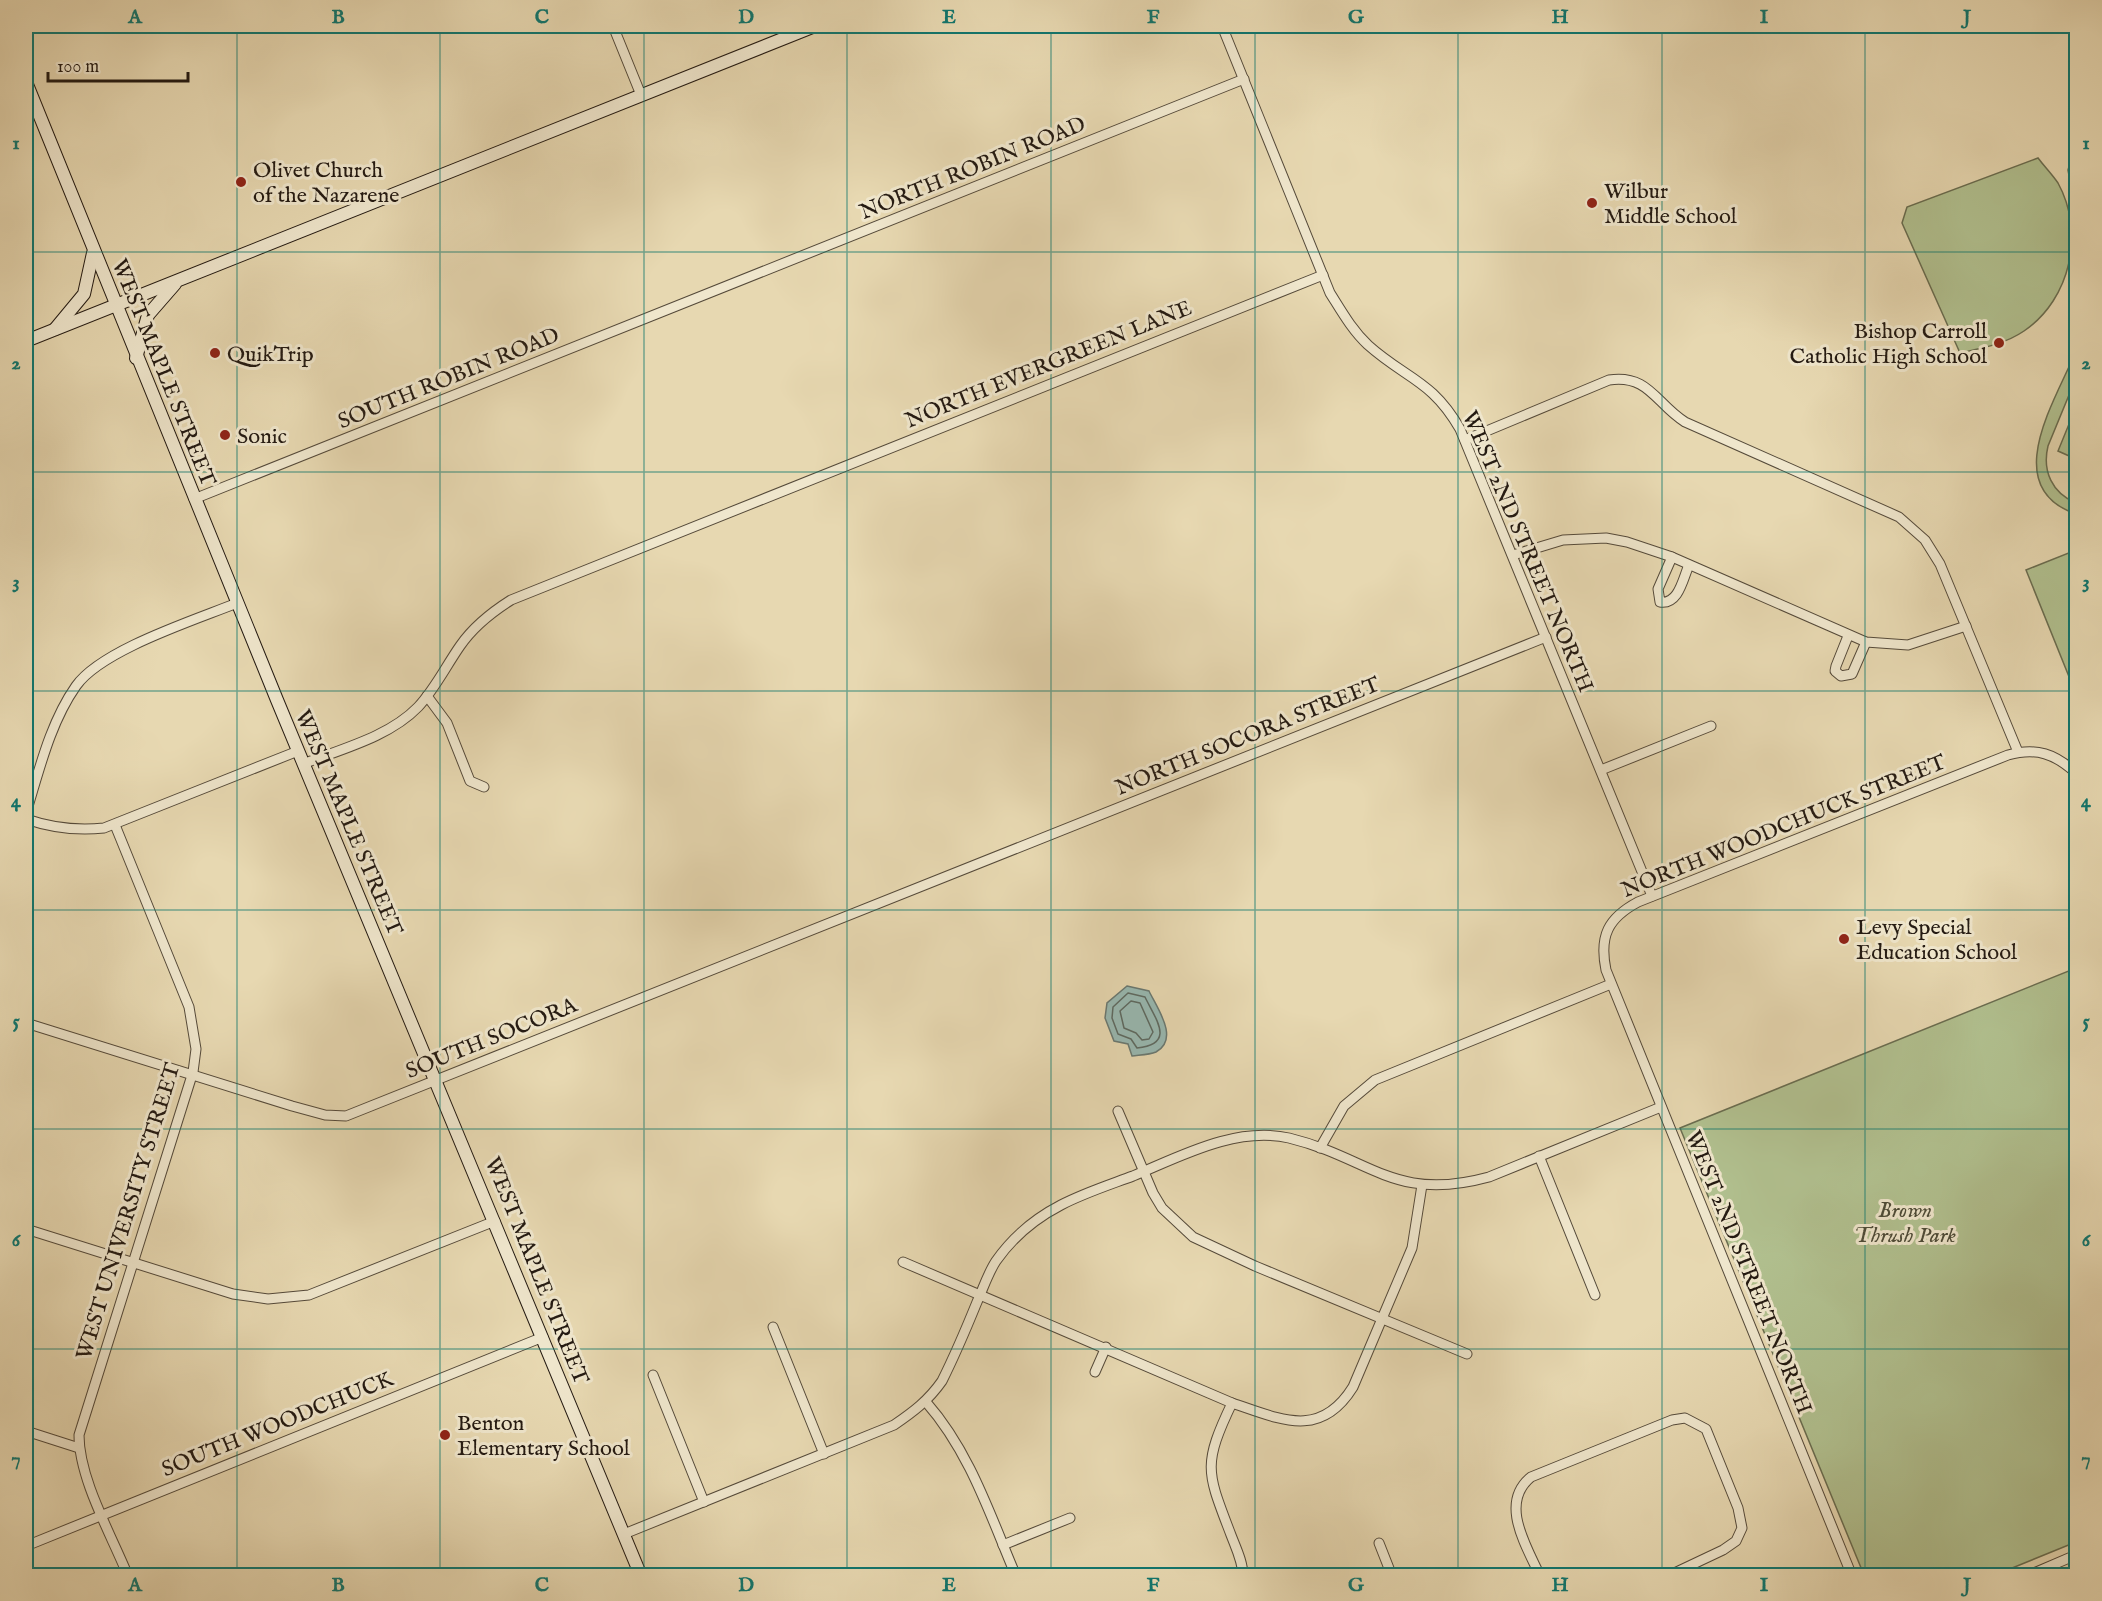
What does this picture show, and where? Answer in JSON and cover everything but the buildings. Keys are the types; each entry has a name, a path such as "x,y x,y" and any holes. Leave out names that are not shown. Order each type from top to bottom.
{"main road":[{"path":"26,341 815,26"},
{"name":"WEST MAPLE STREET","path":"26,82 136,358 303,764 641,1575"},
{"path":"53,330 84,294 93,252"},
{"path":"136,358 148,315 180,280"}],"street":[{"path":"613,26 641,95"},
{"name":"WEST 2ND STREET NORTH","path":"1222,26 1330,293 1355,333 1384,358 1424,383 1438,397 1451,413 1465,440 1652,897"},
{"name":"NORTH ROBIN ROAD","path":"716,291 1244,79"},
{"name":"NORTH EVERGREEN LANE","path":"303,764 389,728 417,708 461,644 495,610 511,600 1323,275"},
{"name":"SOUTH ROBIN ROAD","path":"194,499 716,291"},
{"path":"1465,440 1609,380 1624,378 1638,382 1685,422 1886,511 1908,524 1934,552 2018,752 2048,753 2076,774"},
{"path":"1513,555 1563,540 1606,538 1627,542 1671,557 1866,642 1908,645 1966,626"},
{"path":"1671,557 1658,590 1660,602 1668,602 1674,598 1689,565"},
{"path":"26,813 60,711 77,684 97,665 127,649 237,603"},
{"path":"1848,636 1835,671 1841,676 1852,674 1866,642"},
{"name":"NORTH SOCORA STREET","path":"962,870 1546,637"},
{"path":"427,696 447,723 470,781 484,787"},
{"path":"1601,770 1711,726"},
{"path":"26,819 45,826 81,830 115,825 298,751"},
{"name":"NORTH WOODCHUCK STREET","path":"1611,984 1603,954 1609,927 1624,910 2018,752"},
{"name":"WEST UNIVERSITY STREET","path":"115,825 189,1007 196,1049 191,1075 79,1435 79,1448 87,1480 128,1575"},
{"name":"SOUTH SOCORA","path":"26,1023 324,1115 346,1116 962,870"},
{"path":"1320,1148 1344,1106 1375,1080 1611,984"},
{"name":"WEST 2ND STREET NORTH","path":"1611,984 1852,1575"},
{"path":"624,1534 894,1425 926,1402 942,1381 996,1262 1016,1238 1035,1221 1060,1205 1217,1143 1242,1137 1286,1138 1320,1148 1392,1180 1422,1185 1465,1183 1661,1107"},
{"path":"1118,1111 1162,1208 1193,1237 1467,1354"},
{"path":"1539,1156 1595,1295"},
{"path":"903,1262 981,1293 1232,1403 1293,1422 1320,1418 1344,1401 1349,1394 1382,1319 1412,1248 1422,1185"},
{"path":"26,1228 233,1294 268,1299 309,1295 495,1221"},
{"path":"773,1327 824,1454"},
{"name":"SOUTH WOODCHUCK","path":"26,1546 543,1337"},
{"path":"1095,1372 1106,1347"},
{"path":"653,1375 704,1502"},
{"path":"926,1402 950,1431 963,1453 1016,1575"},
{"path":"1232,1403 1215,1438 1211,1455 1211,1474 1215,1494 1238,1552 1243,1575"},
{"path":"1540,1575 1515,1510 1516,1498 1521,1485 1531,1477 1672,1420 1685,1418 1706,1429 1738,1508 1742,1528 1736,1541 1723,1551 1668,1575"},
{"path":"26,1431 79,1448"},
{"path":"1003,1545 1070,1518"},
{"path":"1379,1543 1392,1575"},
{"path":"2027,1575 2076,1555"}],"green space":[{"path":"2076,143 2076,212 2068,170"},
{"path":"2038,158 2058,183 2071,222 2072,243 2063,283 2053,301 2040,317 2024,331 2001,342 1960,353 1902,223 1907,207"},
{"path":"2076,351 2076,378 2048,446 2046,464 2055,487 2076,503 2076,514 2053,501 2040,484 2036,463 2039,441 2047,417"},
{"path":"2076,407 2076,459 2058,451"},
{"path":"2076,550 2076,694 2026,570"},
{"name":"Brown Thrush Park","path":"2076,968 2076,1542 1995,1575 1864,1575 1680,1128"}],"water":[{"path":"1127,986 1149,991 1161,1014 1166,1039 1163,1046 1156,1052 1132,1056 1128,1044 1114,1041 1105,1018 1107,1003"}],"place":[{"name":"Olivet Church of the Nazarene","path":"241,182"},
{"name":"Wilbur Middle School","path":"1592,203"},
{"name":"Bishop Carroll Catholic High School","path":"1999,343"},
{"name":"QuikTrip","path":"215,353"},
{"name":"Sonic","path":"225,435"},
{"name":"Levy Special Education School","path":"1844,939"},
{"name":"Benton Elementary School","path":"445,1435"}]}
